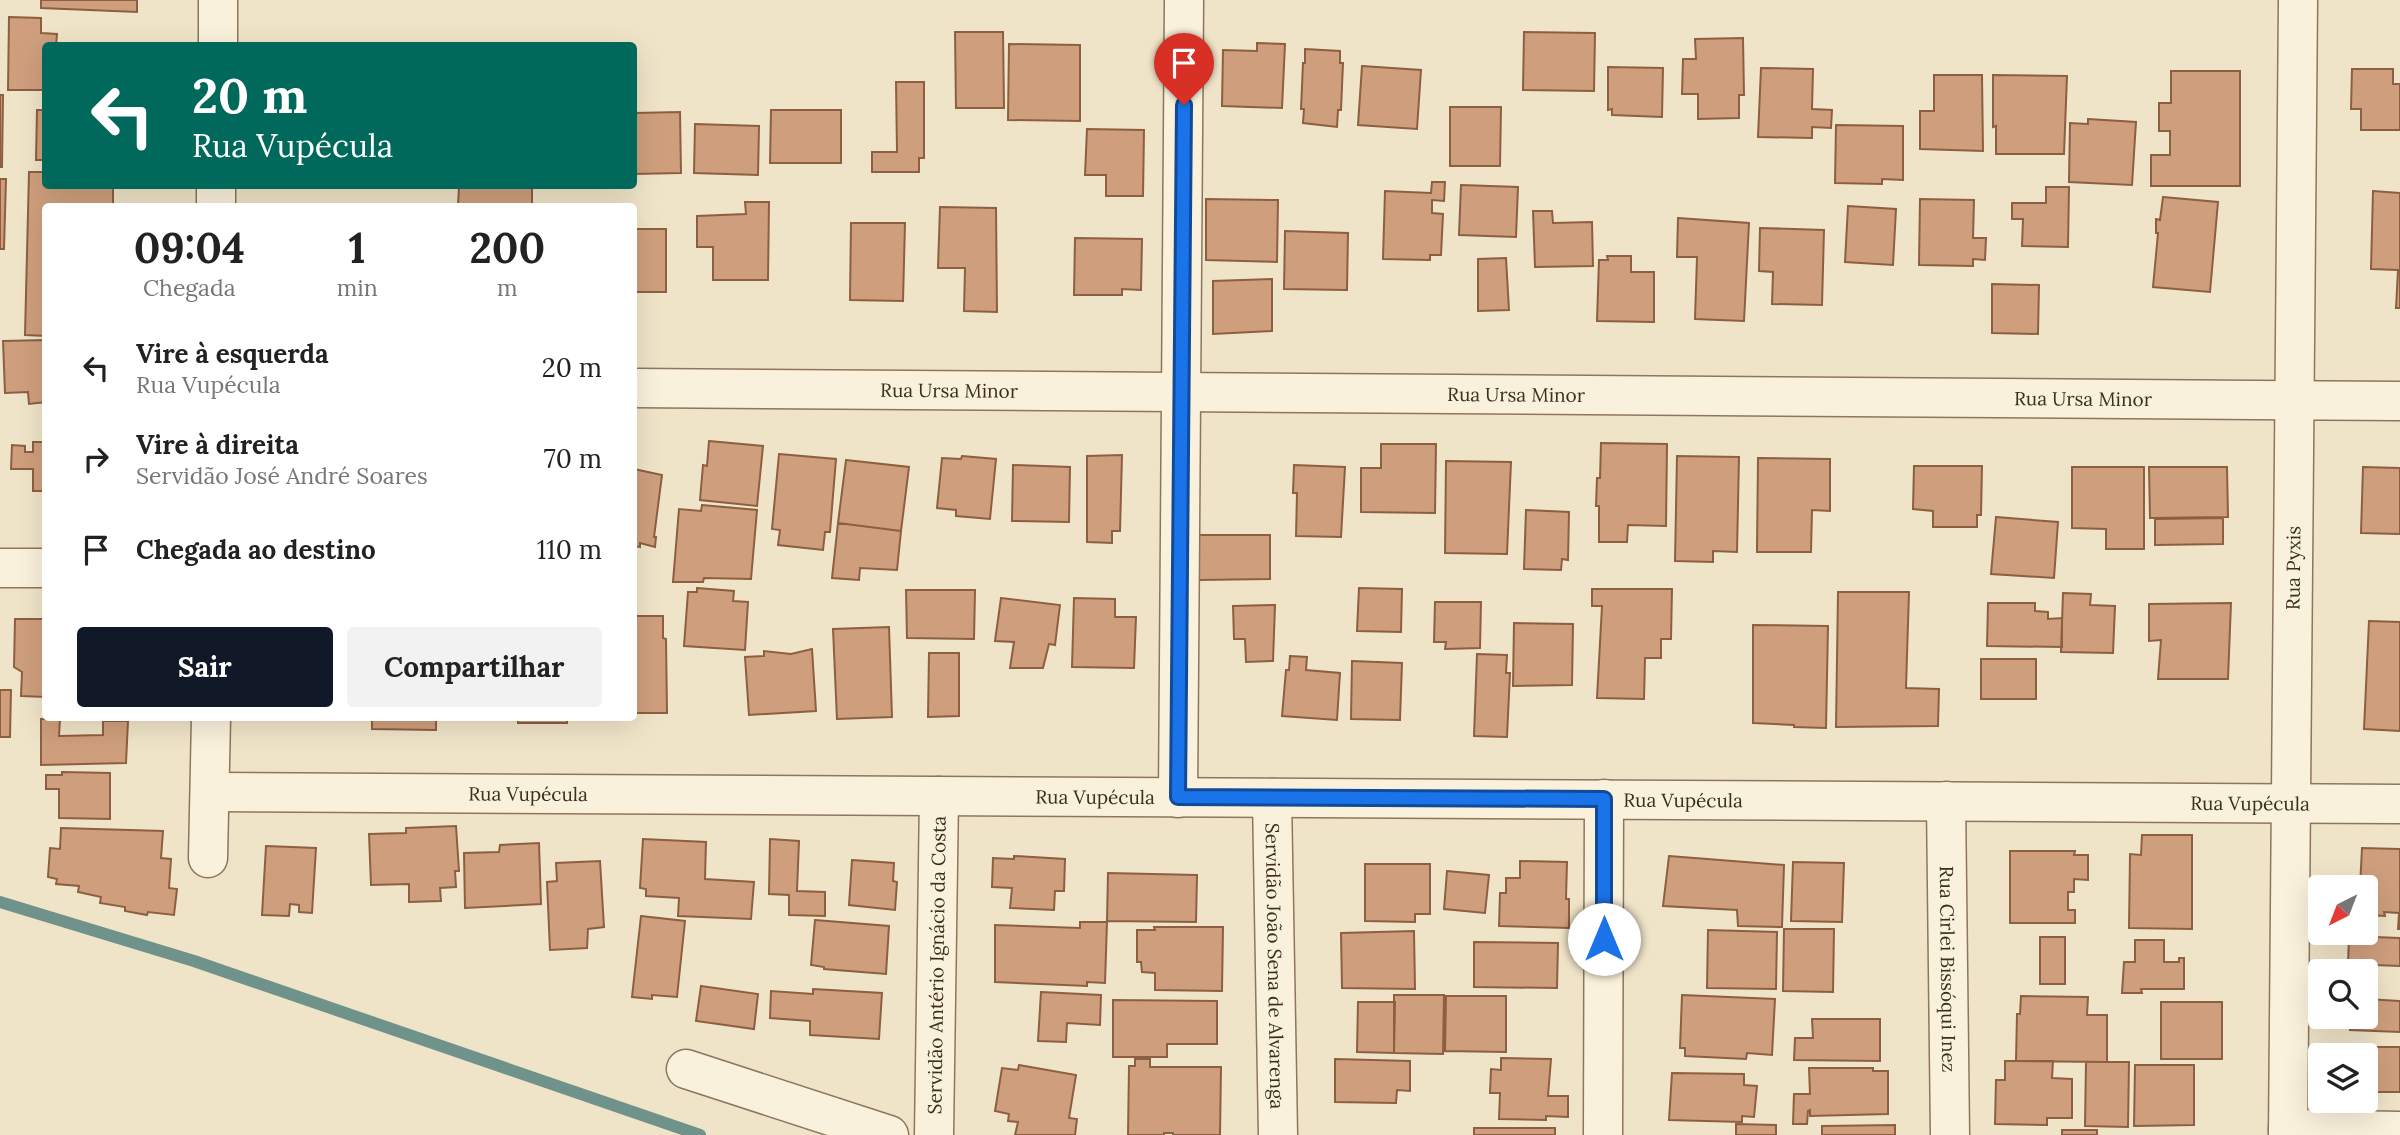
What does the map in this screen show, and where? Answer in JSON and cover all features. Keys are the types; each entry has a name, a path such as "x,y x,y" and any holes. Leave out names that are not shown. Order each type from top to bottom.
{"street":[{"path":"218,0 218,42"},
{"path":"1178,797 1184,0"},
{"name":"Rua Pyxis","path":"2288,1132 2298,0"},
{"name":"Rua Ursa Minor","path":"637,388 2400,401"},
{"path":"0,568 42,568"},
{"path":"208,858 211,721"},
{"name":"Rua Vupécula","path":"211,792 2400,804"},
{"name":"Servidão Antério Ignácio da Costa","path":"934,1135 939,796"},
{"name":"Servidão João Sena de Alvarenga","path":"1272,798 1278,1135"},
{"path":"1603,1135 1604,799"},
{"name":"Rua Cirlei Bissóqui Inez","path":"1946,801 1951,1135"},
{"path":"686,1069 889,1135"},
{"path":"2288,1132 2400,1131"}],"building":[{"path":"41,0 137,0 137,12 41,8"},
{"path":"9,17 41,18 41,33 57,34 56,42 42,42 42,90 8,90"},
{"path":"955,32 1003,32 1004,108 956,108"},
{"path":"1524,32 1595,33 1594,91 1523,90"},
{"path":"1743,38 1744,95 1739,95 1739,118 1698,119 1698,94 1682,94 1683,59 1696,59 1695,39"},
{"path":"1257,43 1285,44 1282,108 1222,106 1223,50 1257,51"},
{"path":"1009,44 1080,45 1080,121 1008,120"},
{"path":"1305,49 1340,51 1340,63 1343,63 1341,110 1338,110 1337,127 1303,123 1304,109 1301,109"},
{"path":"1362,66 1421,70 1417,129 1358,125"},
{"path":"1608,67 1663,68 1662,117 1612,115 1612,109 1608,110"},
{"path":"1761,68 1813,69 1812,109 1832,110 1831,128 1812,127 1812,138 1758,137"},
{"path":"2352,69 2393,69 2393,84 2400,84 2400,130 2361,130 2361,109 2351,109"},
{"path":"2171,71 2240,71 2240,186 2151,186 2151,155 2170,155 2170,131 2159,131 2159,103 2171,103"},
{"path":"1934,75 1982,75 1983,151 1920,149 1920,111 1934,111"},
{"path":"1993,75 2067,76 2064,154 1996,154"},
{"path":"896,82 924,82 924,158 919,158 919,172 872,172 872,152 897,152"},
{"path":"0,95 3,95 2,167 0,167"},
{"path":"1450,107 1501,107 1500,166 1450,166"},
{"path":"37,110 42,110 42,160 36,160"},
{"path":"771,110 841,110 841,163 770,163"},
{"path":"680,112 681,173 637,174 637,113"},
{"path":"2088,119 2136,122 2132,185 2069,182 2070,123 2088,124"},
{"path":"695,124 759,126 758,175 694,173"},
{"path":"1836,125 1903,126 1903,180 1882,179 1882,184 1835,183"},
{"path":"1087,129 1144,130 1143,196 1106,196 1106,175 1085,175"},
{"path":"29,172 42,172 42,189 113,189 113,203 42,203 42,336 25,335"},
{"path":"0,179 6,179 4,249 0,249"},
{"path":"1432,182 1445,182 1444,201 1432,200 1432,213 1443,214 1441,255 1430,255 1430,260 1383,259 1385,191 1431,193"},
{"path":"1461,185 1518,187 1516,237 1459,235"},
{"path":"2046,187 2069,187 2068,247 2022,246 2023,219 2012,219 2012,203 2046,203"},
{"path":"459,189 532,189 532,203 458,203"},
{"path":"2373,191 2400,193 2400,308 2396,308 2398,270 2371,269"},
{"path":"2163,197 2218,202 2210,292 2153,287 2158,233 2156,219 2160,220"},
{"path":"1206,199 1278,200 1277,262 1206,260"},
{"path":"1920,199 1974,200 1973,238 1986,238 1985,260 1973,259 1973,266 1919,265"},
{"path":"745,202 769,202 768,280 713,280 713,247 697,247 697,216 746,214"},
{"path":"1848,206 1896,209 1893,265 1845,262"},
{"path":"940,207 996,208 997,312 964,311 965,268 938,268"},
{"path":"1533,211 1552,211 1553,223 1592,222 1593,266 1535,267"},
{"path":"1678,218 1749,223 1744,321 1695,319 1697,257 1677,257"},
{"path":"851,223 905,223 903,301 850,300"},
{"path":"1760,228 1824,230 1822,305 1772,304 1773,272 1759,271"},
{"path":"637,229 666,229 666,292 637,292"},
{"path":"1285,231 1348,233 1347,290 1284,289"},
{"path":"1075,238 1142,239 1141,290 1122,289 1122,295 1074,295"},
{"path":"1607,256 1631,256 1631,272 1654,272 1654,322 1597,321 1599,260 1608,260"},
{"path":"1506,258 1509,310 1478,311 1478,259"},
{"path":"1272,279 1272,331 1213,334 1213,281"},
{"path":"1992,284 2039,285 2038,334 1992,333"},
{"path":"42,340 42,402 29,404 28,392 5,393 3,341"},
{"path":"709,441 763,446 757,506 700,500 703,465 707,466"},
{"path":"33,442 42,442 42,491 33,491 33,469 11,469 12,445 25,446 25,452 33,452"},
{"path":"1601,443 1667,444 1666,526 1628,525 1627,542 1599,542 1599,506 1596,506"},
{"path":"1381,444 1436,444 1435,513 1361,512 1361,468 1381,468"},
{"path":"779,454 836,459 830,532 825,532 823,550 778,545 780,530 772,529"},
{"path":"1122,455 1120,531 1112,531 1112,543 1087,542 1087,456"},
{"path":"962,456 996,459 990,519 956,516 956,510 937,508 942,458 961,459"},
{"path":"1677,456 1739,457 1737,552 1713,551 1713,562 1675,561"},
{"path":"1758,458 1830,459 1830,511 1812,510 1811,552 1757,552"},
{"path":"846,460 909,467 901,531 838,523"},
{"path":"1446,461 1511,462 1507,554 1445,553"},
{"path":"1013,465 1070,467 1069,522 1012,521"},
{"path":"1294,465 1345,467 1341,537 1296,536 1297,493 1293,493"},
{"path":"1914,466 1982,466 1981,515 1977,515 1977,527 1933,527 1933,511 1913,509"},
{"path":"2072,467 2144,467 2144,549 2106,549 2106,529 2072,528"},
{"path":"2149,467 2227,467 2228,517 2150,518"},
{"path":"2363,467 2400,468 2400,534 2361,533"},
{"path":"637,470 662,475 655,547 640,543 640,547 637,546"},
{"path":"702,505 757,510 751,579 704,578 703,582 673,582 679,509 701,511"},
{"path":"1526,510 1569,512 1568,560 1562,559 1561,570 1524,569"},
{"path":"1996,517 2058,522 2054,578 1991,574"},
{"path":"2223,518 2223,544 2155,545 2155,519"},
{"path":"838,523 901,531 897,570 860,568 859,580 832,578"},
{"path":"1198,535 1270,535 1270,579 1199,580"},
{"path":"697,588 734,591 733,601 748,602 745,650 684,646 688,592 697,592"},
{"path":"1359,588 1402,589 1401,632 1357,631"},
{"path":"1592,589 1672,589 1671,639 1661,639 1661,658 1645,658 1644,699 1597,698 1602,606 1592,606"},
{"path":"906,590 975,590 974,639 907,638"},
{"path":"1838,592 1909,592 1906,688 1939,689 1938,726 1836,727"},
{"path":"2063,593 2091,594 2090,605 2115,606 2113,653 2061,652"},
{"path":"1001,598 1060,605 1055,645 1049,644 1043,668 1010,668 1014,642 995,641"},
{"path":"1074,598 1115,599 1115,617 1136,617 1134,668 1072,667"},
{"path":"1435,602 1481,602 1480,648 1445,649 1446,642 1434,642"},
{"path":"1988,603 2035,603 2035,611 2048,612 2048,619 2062,618 2062,647 1987,646"},
{"path":"2231,603 2228,679 2158,679 2161,640 2149,641 2149,604"},
{"path":"1275,605 1273,661 1246,662 1245,639 1234,639 1233,606"},
{"path":"637,616 663,616 667,713 637,713"},
{"path":"15,619 42,619 42,697 21,696 22,672 14,667"},
{"path":"2369,621 2400,622 2400,731 2364,729"},
{"path":"1514,623 1573,624 1572,685 1513,686"},
{"path":"1753,625 1828,626 1826,728 1753,723"},
{"path":"889,627 892,717 837,719 833,629"},
{"path":"812,649 816,711 749,715 745,657 764,656 764,651 791,654"},
{"path":"929,653 959,653 959,716 928,717"},
{"path":"1477,654 1507,655 1506,673 1510,673 1507,737 1474,736"},
{"path":"1290,656 1307,657 1306,670 1340,673 1337,720 1282,716 1286,670 1289,670"},
{"path":"1981,659 2036,659 2036,699 1981,699"},
{"path":"1352,661 1402,663 1400,720 1351,719"},
{"path":"0,690 11,690 10,737 0,737"},
{"path":"41,719 60,721 59,736 103,735 103,721 128,721 126,763 41,765"},
{"path":"372,721 436,721 436,730 372,729"},
{"path":"518,721 567,721 567,723"},
{"path":"62,772 110,773 110,819 59,818 59,789 46,789 46,775 62,775"},
{"path":"456,826 459,871 455,871 456,887 440,888 441,901 409,902 409,884 371,885 369,834 406,833 406,828"},
{"path":"61,828 163,831 161,858 171,859 169,888 177,889 174,915 148,912 147,915 125,911 125,907 100,903 101,897 78,892 79,886 56,884 57,879 48,877 50,848 60,849"},
{"path":"2142,835 2192,835 2192,929 2129,928 2130,854 2141,855"},
{"path":"643,839 706,842 705,879 754,882 751,919 678,916 679,898 646,896 646,889 640,888"},
{"path":"770,839 799,841 797,891 825,892 825,916 789,915 789,895 769,894"},
{"path":"539,843 541,904 465,908 464,853 499,852 500,845"},
{"path":"266,846 316,848 312,913 299,912 299,905 290,904 289,916 262,915"},
{"path":"2362,848 2400,849 2400,929 2399,913 2384,912 2385,916 2378,916 2378,875 2361,875"},
{"path":"2010,851 2075,851 2074,855 2088,855 2088,880 2074,879 2074,892 2068,892 2068,910 2075,910 2075,923 2010,923"},
{"path":"1014,856 1065,859 1064,891 1055,891 1054,910 1010,908 1012,888 992,887 993,858 1014,859"},
{"path":"1669,856 1784,865 1782,927 1738,926 1737,910 1663,906"},
{"path":"852,860 894,863 893,881 897,882 895,910 849,905"},
{"path":"600,861 604,927 588,929 587,948 550,950 547,882 557,881 556,863"},
{"path":"1520,861 1567,862 1566,899 1569,899 1569,928 1499,926 1500,893 1506,893 1506,878 1520,878"},
{"path":"1793,862 1844,863 1842,922 1791,921"},
{"path":"1365,864 1430,864 1430,914 1415,914 1415,922 1365,921"},
{"path":"1447,871 1489,875 1485,913 1444,909"},
{"path":"1108,873 1197,875 1196,922 1107,921"},
{"path":"641,916 685,921 677,997 632,997"},
{"path":"815,920 889,926 886,974 824,969 811,965"},
{"path":"1080,922 1107,922 1105,983 1087,982 1087,986 995,982 995,925 1080,928"},
{"path":"1154,927 1223,927 1222,991 1155,990 1155,973 1142,972 1141,962 1137,962 1137,930 1155,930"},
{"path":"1784,929 1834,929 1833,992 1783,991"},
{"path":"1708,930 1777,932 1776,989 1707,988"},
{"path":"1414,931 1415,989 1342,988 1341,933"},
{"path":"2040,937 2065,937 2065,984 2040,984"},
{"path":"2378,937 2400,938 2400,966 2378,965 2378,959 2348,959 2349,945 2378,945"},
{"path":"2135,940 2164,940 2164,962 2179,962 2179,958 2184,958 2184,989 2141,989 2142,993 2122,993 2124,962 2135,962"},
{"path":"1474,942 1558,943 1557,988 1474,987"},
{"path":"701,986 758,994 754,1029 696,1021"},
{"path":"813,989 882,993 879,1039 810,1035 810,1021 770,1018 771,991 813,994"},
{"path":"1041,992 1101,995 1100,1025 1067,1023 1066,1042 1038,1041"},
{"path":"1394,995 1444,995 1443,1054 1394,1053"},
{"path":"1682,995 1775,999 1772,1055 1747,1053 1746,1059 1685,1056 1685,1048 1680,1048"},
{"path":"1446,996 1506,996 1506,1052 1445,1051"},
{"path":"2021,996 2088,997 2087,1015 2107,1015 2107,1062 2016,1061 2017,1014 2020,1014"},
{"path":"1113,1000 1217,1001 1217,1044 1167,1044 1167,1057 1113,1057"},
{"path":"2378,1000 2400,1001 2400,1032 2350,1030 2378,1029"},
{"path":"1358,1002 1395,1002 1394,1053 1357,1052"},
{"path":"2161,1002 2222,1002 2222,1059 2161,1059"},
{"path":"1812,1019 1880,1019 1880,1061 1794,1060 1795,1038 1813,1038"},
{"path":"2378,1047 2400,1047 2400,1092 2378,1092"},
{"path":"1501,1058 1551,1059 1548,1096 1568,1096 1568,1117 1546,1116 1546,1120 1499,1119 1500,1093 1490,1093 1491,1069 1501,1070"},
{"path":"1135,1059 1150,1059 1150,1067 1221,1067 1220,1135 1128,1135 1129,1066 1135,1066"},
{"path":"1335,1059 1410,1061 1410,1091 1397,1090 1396,1103 1335,1102"},
{"path":"2005,1061 2053,1061 2052,1078 2072,1079 2072,1118 2047,1118 2047,1125 1995,1124 1996,1080 2005,1080"},
{"path":"2086,1062 2129,1062 2128,1127 2085,1126"},
{"path":"1019,1065 1076,1075 1069,1118 1077,1119 1075,1135 1015,1135 1018,1122 1008,1121 1009,1114 995,1111 1002,1068 1018,1070"},
{"path":"2135,1065 2194,1065 2194,1125 2134,1126"},
{"path":"1809,1068 1873,1068 1873,1071 1888,1071 1888,1114 1810,1116 1810,1110 1807,1124 1793,1124 1794,1094 1810,1094"},
{"path":"1672,1073 1744,1074 1744,1085 1757,1086 1754,1117 1742,1116 1742,1122 1669,1120"},
{"path":"1736,1124 1776,1125 1776,1135 1736,1135"},
{"path":"1895,1125 1895,1135 1822,1135 1822,1126"},
{"path":"1474,1128 1555,1128 1555,1135 1474,1135"},
{"path":"2062,1130 2097,1130 2097,1135 2062,1135"}],"waterway":[{"path":"0,902 194,961 700,1135"}],"route":[{"path":"1184,105 1178,797 1604,799 1604,939"}]}
